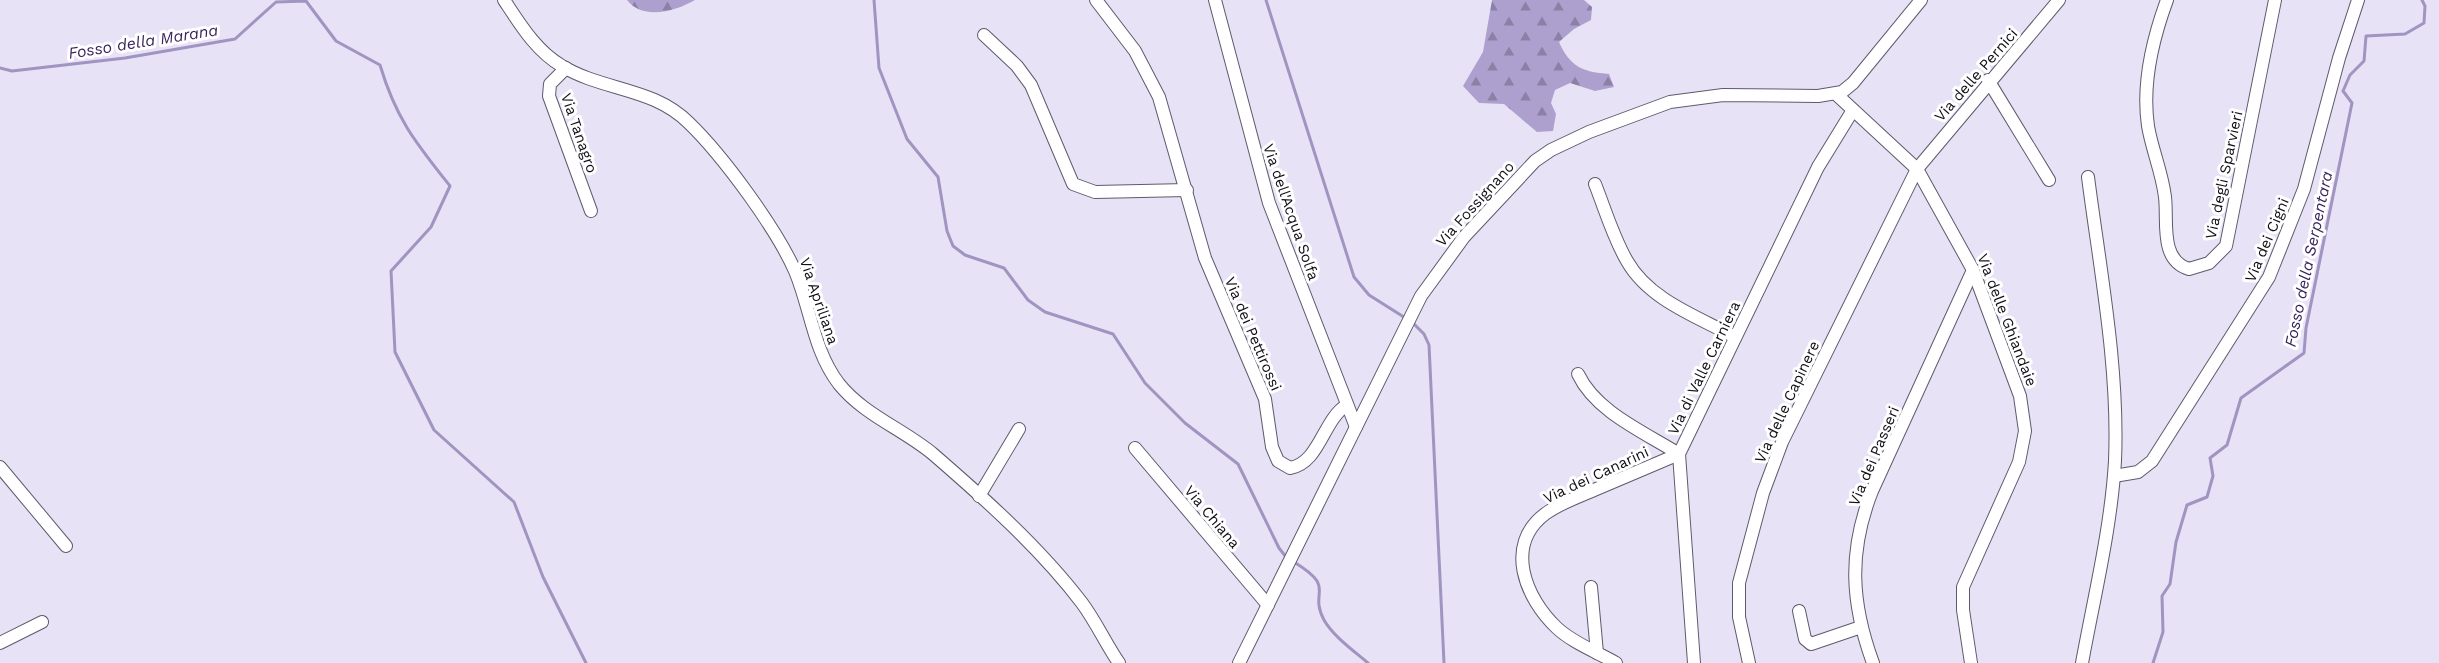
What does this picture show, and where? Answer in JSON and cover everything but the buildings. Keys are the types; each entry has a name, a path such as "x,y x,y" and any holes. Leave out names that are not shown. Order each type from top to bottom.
{"street":[{"name":"Via Apriliana","path":"504,0 535,43 566,68 658,100 689,123 741,187 784,251 798,279 818,347 838,382 868,410 931,452 1035,550 1087,610 1119,663"},
{"name":"Via dei Pettirossi","path":"1096,0 1128,40 1156,89 1210,273 1265,399 1272,447 1278,461 1290,468 1304,462 1335,413 1347,405"},
{"name":"Via dell'Acqua Solfa","path":"1215,0 1269,203 1356,427"},
{"path":"1836,94 1853,83 1921,0"},
{"name":"Via delle Pernici","path":"1917,169 1988,80 2059,0"},
{"name":"Via degli Sparvieri","path":"2167,0 2152,58 2148,120 2164,189 2169,249 2177,264 2189,269 2209,262 2226,246 2275,0"},
{"name":"Via dei Cigni","path":"2114,476 2138,472 2152,461 2269,277 2304,189 2339,58 2358,0"},
{"path":"984,35 1017,66 1031,85 1073,184 1095,192 1187,190"},
{"name":"Via Tanagro","path":"566,68 550,84 549,96 591,211"},
{"path":"1988,80 2049,180"},
{"name":"Via delle Ghiandaie","path":"1836,94 1917,169 1973,270 2013,371 2024,410 2025,431 2014,476 1963,587 1963,610 1971,663"},
{"name":"Via Fossignano","path":"1239,663 1412,312 1435,274 1473,226 1530,165 1559,145 1642,110 1677,100 1723,95 1836,94"},
{"name":"Via di Valle Carniera","path":"1694,663 1678,454 1818,167 1854,110"},
{"name":"Via delle Capinere","path":"1749,663 1740,622 1738,595 1743,567 1768,479 1782,442 1917,169"},
{"path":"2082,663 2114,476 2114,423 2109,343 2088,177"},
{"path":"1595,184 1617,242 1638,276 1663,298 1735,337"},
{"name":"Via dei Passeri","path":"1873,663 1861,627 1855,579 1857,549 1864,514 1973,270"},
{"path":"1578,374 1588,392 1604,406 1678,454"},
{"path":"979,496 1019,429"},
{"name":"Via Chiana","path":"1135,448 1268,605"},
{"name":"Via dei Canarini","path":"1616,663 1556,627 1530,590 1521,565 1526,536 1540,518 1555,507 1678,454"},
{"path":"0,466 66,546"},
{"path":"1590,587 1597,653"},
{"path":"1799,611 1805,639 1811,644 1861,627"},
{"path":"0,643 42,622"}],"green space":[{"path":"627,0 695,0 679,8 651,12 634,6"},
{"path":"1492,0 1584,0 1592,7 1591,20 1574,29 1559,42 1573,63 1585,70 1609,74 1614,87 1595,91 1570,83 1555,90 1551,103 1556,114 1553,131 1537,132 1504,104 1479,103 1463,86 1483,52"}],"waterway":[{"path":"874,0 879,68 907,139 938,177 947,231 953,246 965,255 1004,268 1028,300 1045,312 1113,334 1145,383 1185,423 1238,464 1279,548 1286,557"},
{"path":"1266,0 1354,277 1369,295 1407,319"},
{"name":"Fosso della Serpentara","path":"2153,663 2163,632 2162,596 2170,584 2176,542 2187,505 2207,497 2213,476 2210,458 2227,445 2241,398 2304,353 2306,328 2352,103 2343,91 2350,75 2364,61 2366,36 2405,34 2424,23 2425,6 2422,0"},
{"name":"Fosso della Marana","path":"0,68 12,71 125,58 235,39 276,2 306,1 336,41 380,65 393,101 408,130 450,186 431,227 391,271 395,352 434,430 514,502 543,577 586,663"},
{"path":"1413,323 1424,334 1429,345 1444,663"},
{"path":"1294,562 1315,578 1319,584 1320,610 1328,626 1368,663"}]}
